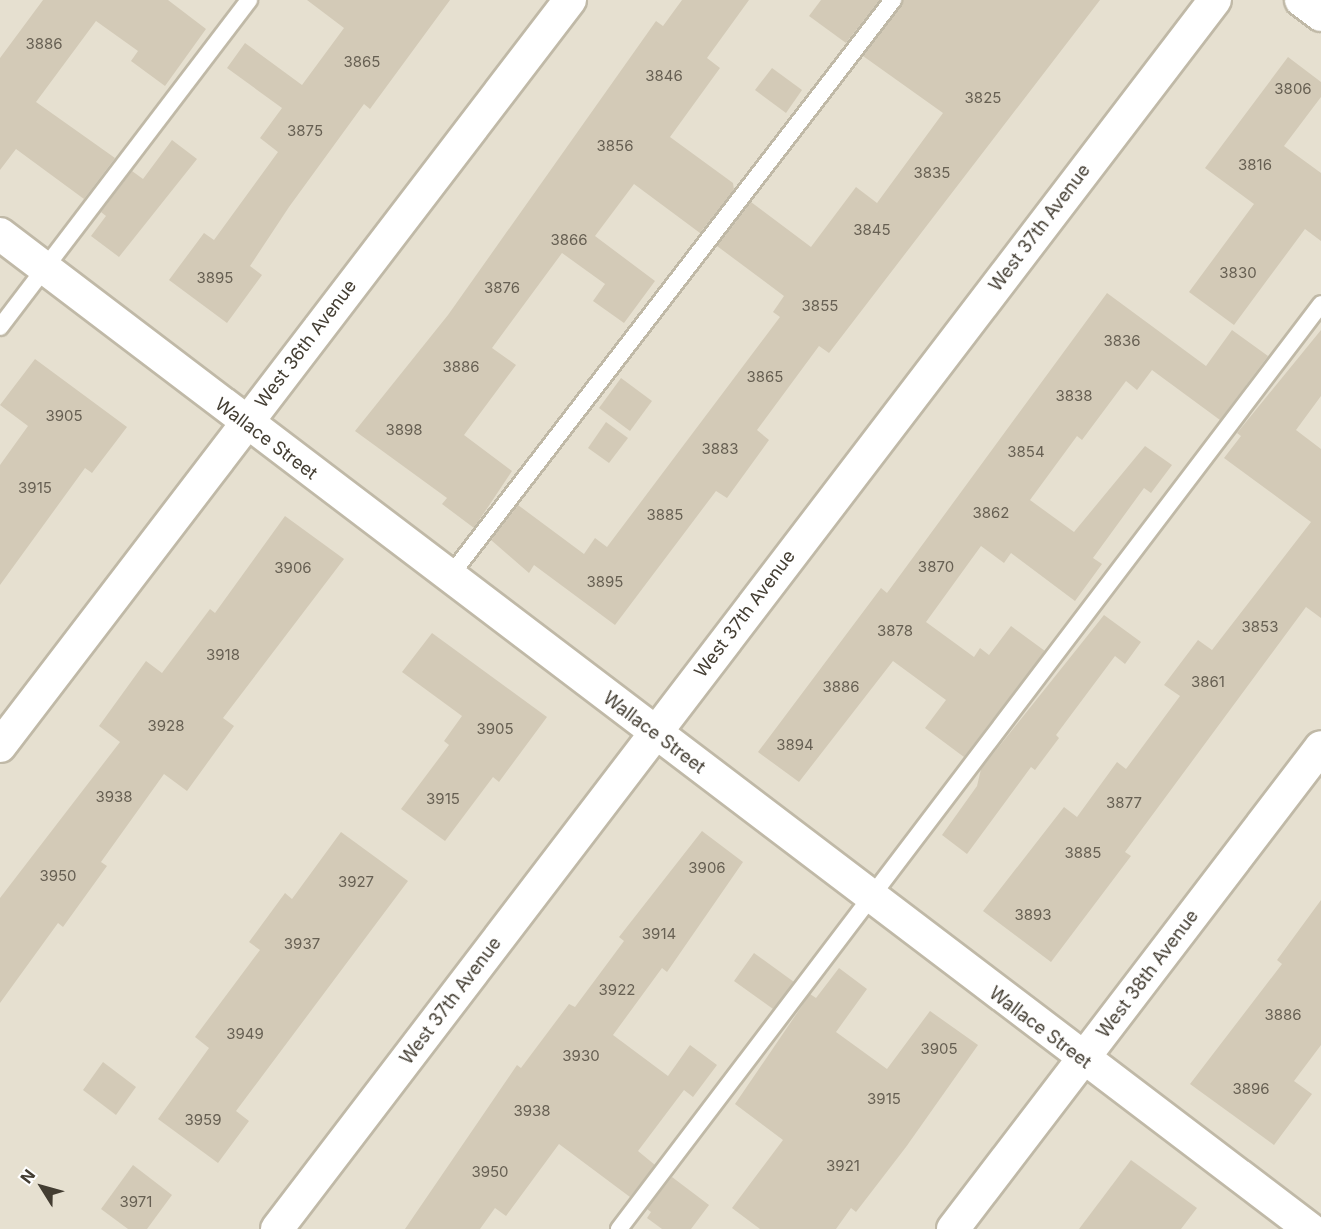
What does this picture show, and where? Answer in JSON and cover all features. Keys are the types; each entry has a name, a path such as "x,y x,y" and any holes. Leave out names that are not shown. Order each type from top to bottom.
{"street":[{"name":"West 36th Avenue","path":"0,746 570,0"},
{"name":"West 37th Avenue","path":"277,1229 1215,0"},
{"path":"1301,0 1321,15"},
{"name":"Wallace Street","path":"0,234 245,424 450,576 1082,1060 1310,1229"},
{"name":"West 38th Avenue","path":"953,1229 1321,747"}],"lane":[{"path":"0,327 249,0"},
{"path":"450,576 893,0"},
{"path":"619,1229 872,899 1321,304"}],"shaded area":[{"path":"0,0 1321,0 1321,1229 0,1229"}],"building":[{"path":"43,0 168,0 206,29 165,86 131,61 138,51 96,21 36,102 115,158 84,199 16,149 0,170 0,58"},
{"path":"307,0 450,0 370,109 364,104 289,207 250,266 262,275 227,323 169,280 204,233 214,240 278,152 260,138 282,108 227,68 245,43 302,85 344,28"},
{"path":"682,0 749,0 707,58 720,68 670,137 733,183 734,190 700,233 634,184 595,236 655,281 624,323 593,301 605,284 562,253 492,348 516,365 464,435 512,471 474,528 442,504 447,498 355,431 448,315 656,21 663,26"},
{"path":"821,0 880,0 846,43 809,16"},
{"path":"903,0 1100,0 829,353 819,346 757,430 769,440 727,498 716,491 615,625 534,565 529,573 491,540 518,505 584,554 595,538 607,547 780,317 773,312 784,296 717,246 751,202 811,247 856,187 877,203 943,113 863,56"},
{"path":"1288,57 1321,82 1321,97 1284,146 1321,173 1321,241 1305,229 1234,325 1189,292 1254,204 1205,168"},
{"path":"772,68 802,90 786,113 755,90"},
{"path":"172,140 197,159 119,257 91,236 106,216 101,212 132,171 143,179"},
{"path":"1107,293 1206,366 1232,330 1268,356 1220,420 1152,370 1137,390 1126,381 1082,440 1077,436 1030,500 1074,532 1145,446 1172,465 1151,493 1144,488 1093,558 1102,564 1075,601 1011,553 1004,563 981,546 926,622 974,657 980,648 989,655 1011,626 1045,651 964,757 925,728 946,700 893,661 799,782 758,752 881,588 887,593"},
{"path":"1321,330 1321,396 1296,430 1321,449 1321,618 1306,607 1125,852 1131,856 1051,962 983,911 1064,807 1077,817 1117,762 1126,769 1180,696 1164,685 1198,640 1212,650 1311,522 1224,458 1241,436 1237,433"},
{"path":"35,359 127,427 92,473 85,468 0,585 0,465 28,426 0,405"},
{"path":"621,378 652,401 630,431 599,408"},
{"path":"606,422 628,438 609,463 588,448"},
{"path":"285,516 344,559 223,718 234,726 187,791 164,774 101,862 107,866 63,927 58,923 0,1003 0,898 120,742 99,726 146,661 162,673 210,609 215,613"},
{"path":"1104,615 1141,642 1125,664 1115,656 1056,735 1059,738 1035,770 1031,767 967,854 942,835 977,786 981,769"},
{"path":"432,633 547,717 499,782 493,777 445,841 401,809 449,745 444,741 462,716 402,672"},
{"path":"702,831 743,862 667,972 662,968 613,1035 668,1076 690,1045 717,1065 693,1097 684,1090 638,1151 655,1165 630,1197 559,1144 506,1216 495,1208 480,1229 405,1229 517,1065 521,1068 569,1004 575,1007 624,941 619,937"},
{"path":"341,832 408,881 236,1111 249,1121 218,1163 158,1119 209,1048 195,1037 260,950 249,942 285,893 292,899"},
{"path":"1321,900 1321,1045 1294,1081 1312,1094 1274,1145 1190,1084 1282,964 1277,960"},
{"path":"754,953 794,982 773,1009 734,981"},
{"path":"839,968 867,989 836,1032 887,1069 930,1011 978,1045 906,1147 856,1212 851,1208 836,1229 760,1229 732,1208 783,1140 735,1104 810,994 816,998"},
{"path":"103,1062 136,1087 116,1115 83,1090"},
{"path":"1131,1160 1197,1208 1181,1229 1079,1229"},
{"path":"133,1165 172,1195 147,1229 128,1229 101,1209"},
{"path":"672,1177 709,1205 691,1229 662,1229 647,1218 651,1212 647,1209"}]}
